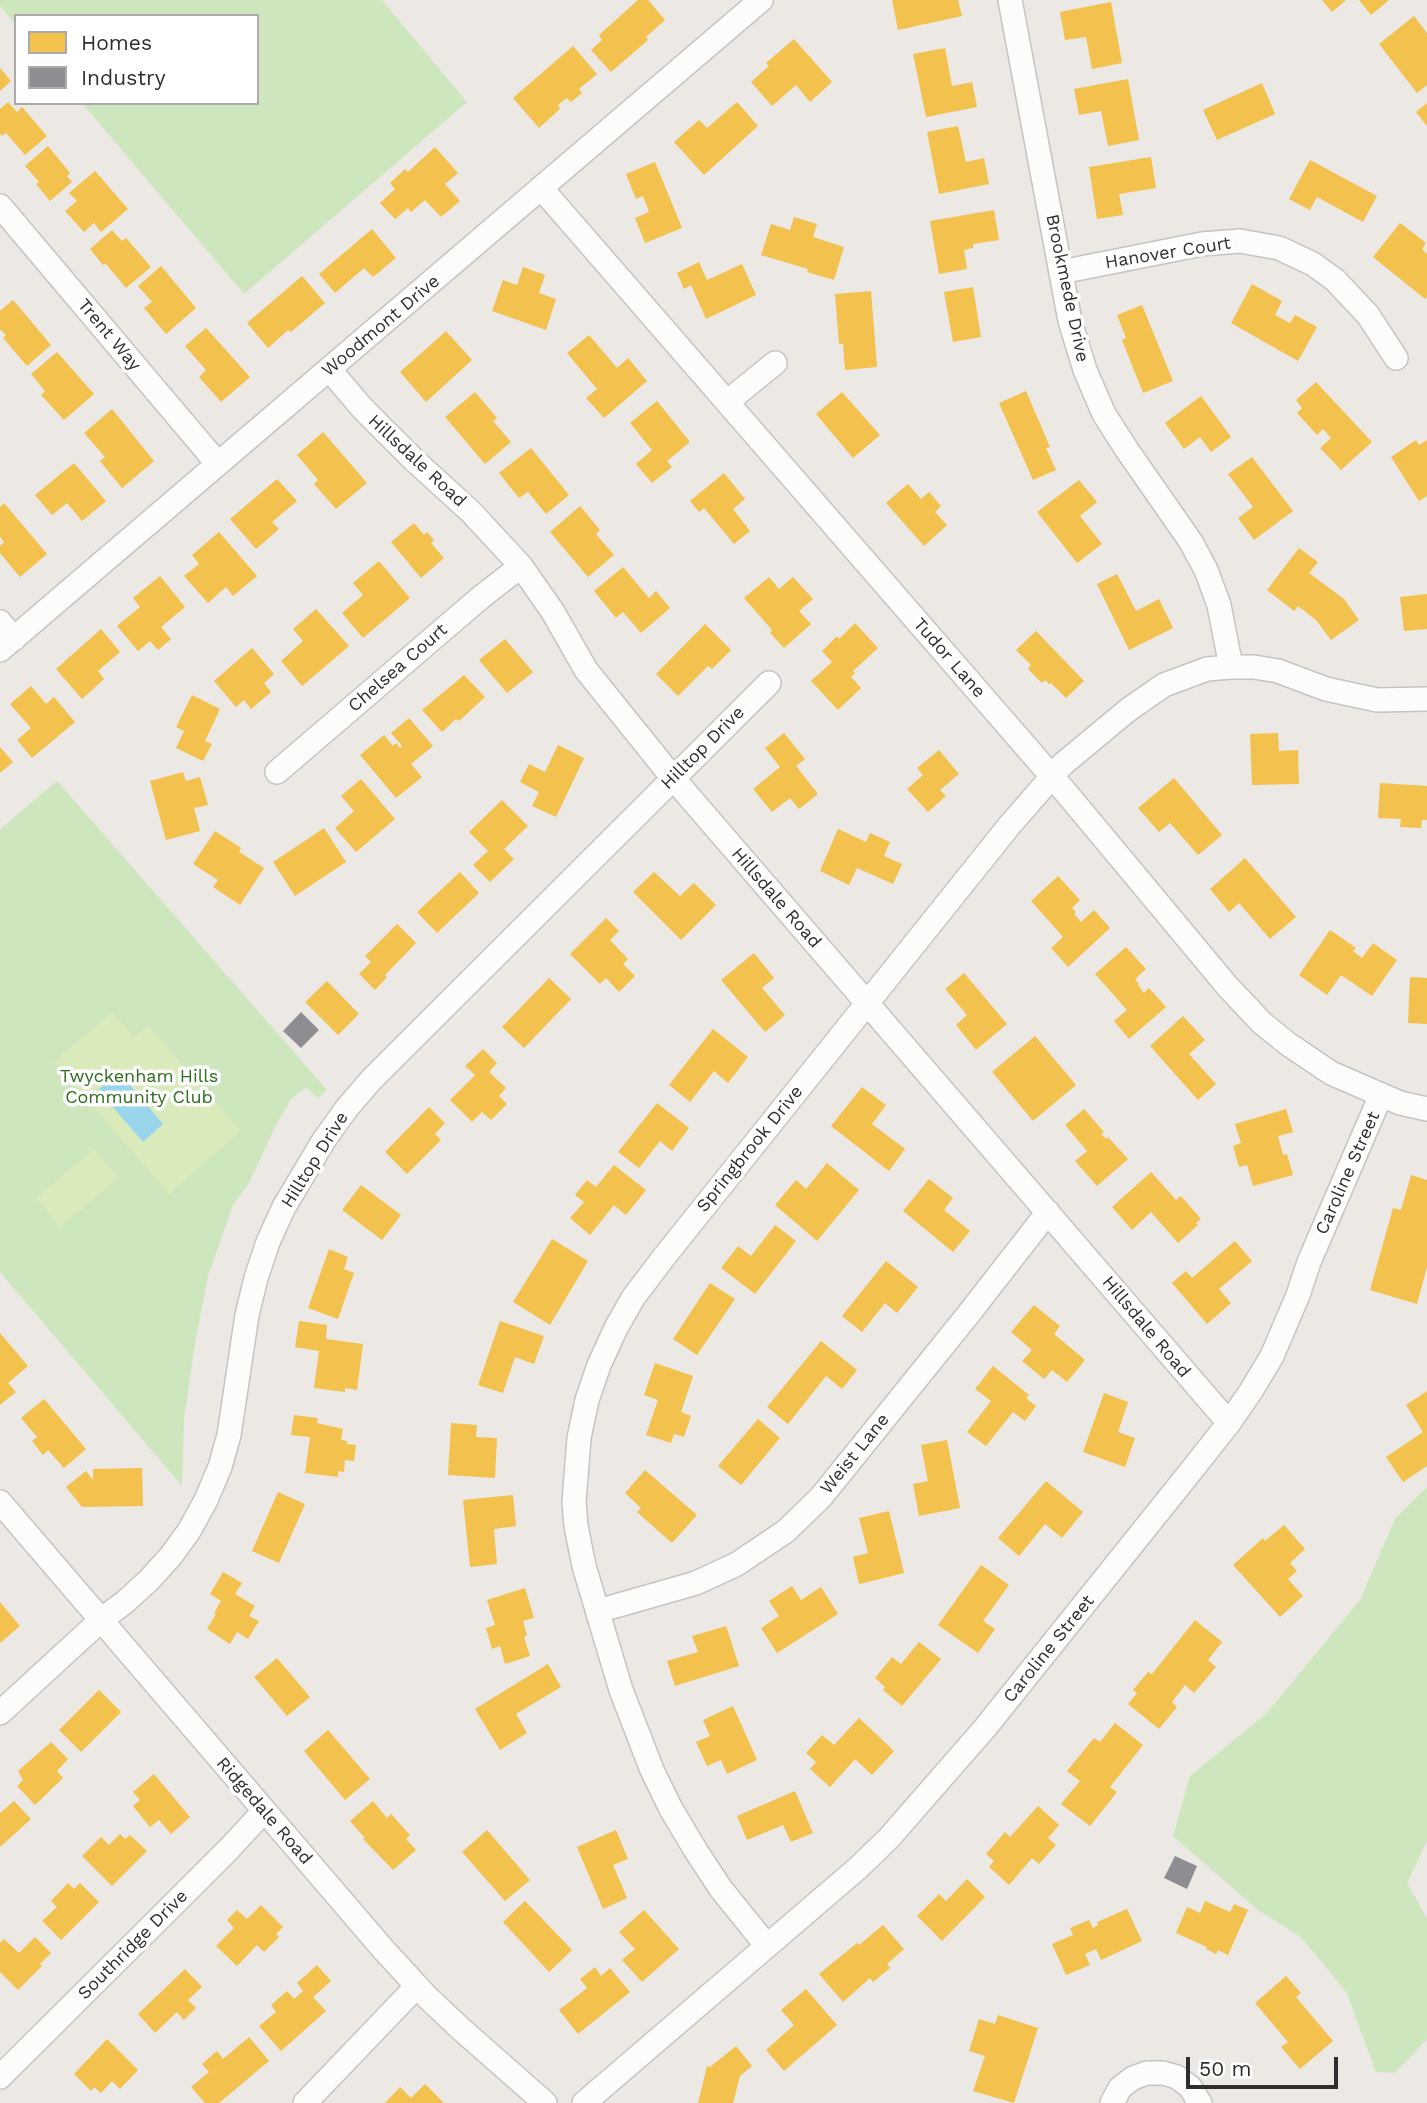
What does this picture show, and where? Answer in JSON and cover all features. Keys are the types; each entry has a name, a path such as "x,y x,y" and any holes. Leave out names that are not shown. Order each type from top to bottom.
{"street":[{"name":"Woodmont Drive","path":"5,637 218,464 761,0"},
{"name":"Brookmede Drive","path":"1010,0 1070,321 1085,370 1104,414 1191,542 1201,561 1219,605 1231,667"},
{"name":"Tudor Lane","path":"542,189 1052,776 1228,987 1262,1023 1331,1073 1400,1103 1427,1109"},
{"name":"Trent Way","path":"0,206 218,464"},
{"name":"Hanover Court","path":"1061,272 1202,244 1240,241 1279,248 1313,264 1335,280 1368,315 1396,358"},
{"path":"727,402 775,363"},
{"name":"Hillsdale Road","path":"329,369 363,409 471,512 521,566 538,587 586,670 673,778 1229,1423"},
{"name":"Chelsea Court","path":"277,772 521,566"},
{"name":"Springbrook Drive","path":"767,1946 721,1889 671,1809 621,1690 581,1552 575,1502 579,1438 587,1400 616,1328 633,1298 1009,826 1063,764 1128,710 1164,685 1207,669 1231,667 1278,671 1326,689 1367,699 1427,699"},
{"name":"Hilltop Drive","path":"0,1713 101,1620 125,1602 170,1557 189,1531 220,1468 229,1434 243,1340 256,1279 268,1242 284,1207 324,1140 347,1108 372,1079 769,683"},
{"name":"Caroline Street","path":"584,2103 858,1868 889,1838 985,1728 1229,1423 1272,1356 1381,1095"},
{"name":"Weist Lane","path":"598,1611 696,1583 737,1564 795,1524 821,1497 959,1327 1048,1212"},
{"name":"Ridgedale Road","path":"0,1502 417,1986 545,2103"},
{"name":"Southridge Drive","path":"0,2077 264,1811"},
{"path":"305,2103 417,1986"},
{"path":"1112,2103 1120,2088 1133,2078 1147,2073 1163,2073 1177,2077 1190,2087 1200,2103"}],"green space":[{"path":"0,0 382,0 467,102 244,294 84,105 259,105 259,14 14,14 14,23 0,6"},
{"name":"Twyckenham Hills Community Club","path":"57,781 327,1090 318,1098 306,1088 291,1099 249,1183 233,1205 208,1276 195,1343 184,1419 182,1486 0,1272 0,829"},
{"path":"112,1012 134,1037 148,1025 241,1131 169,1194 54,1062"},
{"path":"94,1149 119,1178 60,1227 36,1198"},
{"path":"1427,1487 1427,1841 1407,1883 1427,1918 1427,2039 1395,2073 1376,2072 1347,1993 1301,1937 1258,1910 1173,1836 1190,1776 1266,1714 1360,1600 1395,1519"}],"water":[{"path":"119,1072 163,1124 143,1142 98,1090"}],"building: Homes":[{"path":"638,0 648,0 665,20 646,37 648,40 611,72 591,50 602,40 599,35"},
{"path":"892,0 958,0 962,16 898,30"},
{"path":"1322,0 1346,0 1332,12"},
{"path":"1359,0 1389,0 1371,15"},
{"path":"1111,2 1122,63 1092,69 1086,37 1065,40 1060,12"},
{"path":"1414,16 1427,33 1427,85 1417,93 1379,44"},
{"path":"794,39 832,82 810,102 796,85 772,106 751,82 769,66 766,63"},
{"path":"573,46 597,74 579,89 582,93 571,102 567,98 558,105 560,109 539,128 513,98"},
{"path":"945,48 952,86 972,82 977,107 926,117 913,54"},
{"path":"0,68 11,81 0,91"},
{"path":"1128,79 1139,140 1108,146 1101,111 1079,115 1074,89"},
{"path":"1262,83 1275,114 1217,140 1203,110"},
{"path":"8,102 17,112 22,107 47,136 25,155 6,133 2,136 0,134 0,109"},
{"path":"737,102 758,126 704,175 674,142 699,120 707,128"},
{"path":"1427,103 1427,126 1416,112"},
{"path":"958,126 966,162 984,158 989,184 939,194 927,132"},
{"path":"48,146 70,173 67,176 72,182 50,201 25,166"},
{"path":"435,147 458,173 445,184 460,201 441,217 425,200 411,212 408,208 395,219 380,203 395,189 390,183 405,169 408,172"},
{"path":"1151,157 1156,188 1119,194 1123,215 1097,219 1089,167"},
{"path":"1310,160 1377,196 1363,222 1317,197 1310,210 1289,199"},
{"path":"655,162 682,228 645,243 635,218 649,212 643,196 636,199 626,174"},
{"path":"95,171 128,209 101,232 94,223 84,232 65,211 77,201 69,193"},
{"path":"994,210 999,240 973,244 973,248 964,250 967,269 939,274 930,221"},
{"path":"794,217 817,224 813,237 844,247 834,280 761,255 771,224 790,230"},
{"path":"1400,223 1426,243 1422,249 1427,254 1425,299 1373,257"},
{"path":"372,229 396,258 373,277 364,268 335,293 319,274"},
{"path":"112,230 122,241 126,238 151,267 126,288 90,249"},
{"path":"699,262 707,280 742,264 756,295 706,319 691,285 684,289 677,273"},
{"path":"161,266 196,308 166,334 144,308 152,302 138,286"},
{"path":"523,267 545,275 539,293 556,299 546,330 492,311 503,280 517,285"},
{"path":"302,276 325,303 268,348 247,323"},
{"path":"1252,284 1282,301 1275,315 1290,323 1295,315 1317,327 1298,361 1231,323"},
{"path":"973,287 981,337 953,342 944,292"},
{"path":"871,291 877,367 845,370 843,344 839,344 835,294"},
{"path":"13,300 51,345 27,366 3,338 6,335 0,329 0,311"},
{"path":"1142,305 1173,381 1143,393 1122,340 1126,338 1117,315"},
{"path":"206,328 250,377 221,402 199,377 206,370 185,346"},
{"path":"446,331 472,360 426,402 400,372"},
{"path":"589,335 617,368 628,358 647,381 604,418 586,398 597,389 567,353"},
{"path":"57,352 94,394 64,420 41,395 45,391 31,374"},
{"path":"1316,382 1372,442 1341,470 1320,448 1331,438 1323,429 1317,435 1297,413 1302,408 1296,400"},
{"path":"1026,391 1050,447 1046,448 1056,470 1033,480 999,403"},
{"path":"475,392 497,418 493,421 511,442 485,464 445,417"},
{"path":"842,392 880,435 853,458 816,414"},
{"path":"1201,396 1231,437 1211,452 1200,437 1184,449 1165,423"},
{"path":"657,401 690,442 667,461 672,467 652,483 636,464 652,450 630,423"},
{"path":"112,409 154,461 122,488 100,461 105,457 84,433"},
{"path":"323,432 367,483 336,509 314,484 318,480 297,455"},
{"path":"1416,440 1419,445 1427,440 1427,496 1419,501 1391,457"},
{"path":"531,448 569,495 546,514 528,492 519,498 499,473"},
{"path":"1252,457 1293,511 1254,540 1238,518 1253,507 1228,474"},
{"path":"74,463 106,501 82,521 67,503 52,515 35,495"},
{"path":"724,473 745,499 733,509 750,531 734,544 704,508 699,512 690,501"},
{"path":"277,479 297,501 272,522 279,529 256,549 230,519"},
{"path":"1079,480 1097,502 1080,516 1102,544 1077,563 1037,512"},
{"path":"908,484 921,499 929,492 941,506 935,512 947,525 924,546 886,503"},
{"path":"4,503 47,554 20,577 0,553 0,546 4,542 0,537 0,507"},
{"path":"580,506 600,530 596,534 614,555 588,577 550,532"},
{"path":"414,523 424,535 427,532 434,540 431,543 444,558 421,578 391,542"},
{"path":"219,532 257,576 233,596 226,587 208,603 184,576 199,564 192,555"},
{"path":"1299,548 1318,562 1309,573 1344,599 1359,620 1331,640 1316,620 1298,606 1294,611 1267,590"},
{"path":"379,561 410,598 363,638 342,613 363,595 353,583"},
{"path":"623,567 649,598 656,591 670,608 641,633 623,612 616,618 594,591"},
{"path":"1117,574 1136,611 1159,599 1173,628 1129,650 1097,584"},
{"path":"160,576 185,607 161,627 171,639 158,650 150,641 138,651 117,626 140,607 133,598"},
{"path":"769,577 779,589 793,577 813,599 799,611 811,624 784,648 744,598"},
{"path":"1427,594 1427,629 1404,631 1400,597"},
{"path":"316,609 349,646 302,686 281,661 303,641 293,629"},
{"path":"855,623 878,648 853,671 855,673 851,677 861,688 838,710 811,681 832,662 822,651"},
{"path":"705,624 731,650 712,669 708,666 678,696 656,674"},
{"path":"101,629 120,652 98,671 104,679 82,699 56,669"},
{"path":"1036,631 1084,681 1066,698 1051,683 1045,680 1042,683 1028,669 1031,665 1016,650"},
{"path":"505,639 533,672 507,693 479,660"},
{"path":"252,648 274,674 264,683 271,692 251,709 244,700 236,707 214,681"},
{"path":"464,675 485,697 459,721 456,719 442,732 422,710"},
{"path":"31,686 46,704 54,697 75,722 32,758 17,740 31,728 10,704"},
{"path":"192,695 220,709 205,741 212,744 203,761 176,748 184,731 176,727"},
{"path":"409,718 433,746 411,764 422,777 396,798 360,755 384,735 393,746 396,743 400,748 402,746 391,733"},
{"path":"784,733 805,759 796,766 818,794 799,809 790,798 772,812 753,789 780,767 765,748"},
{"path":"1278,733 1279,751 1298,750 1299,784 1252,785 1250,734"},
{"path":"558,745 584,758 556,817 532,806 539,792 520,782 529,764 545,772"},
{"path":"0,747 13,762 0,773"},
{"path":"939,750 959,774 940,790 946,796 928,812 907,789 923,775 917,768"},
{"path":"183,772 186,781 200,777 208,805 194,808 200,831 166,840 150,781"},
{"path":"1174,778 1222,835 1198,855 1170,823 1159,832 1138,808"},
{"path":"361,779 395,819 356,852 335,828 354,811 341,796"},
{"path":"1380,783 1427,786 1427,820 1422,820 1421,828 1400,827 1401,819 1378,818"},
{"path":"502,800 528,826 504,849 514,859 490,882 473,865 488,851 469,832"},
{"path":"324,828 346,862 295,896 273,862"},
{"path":"838,829 866,842 870,833 890,842 884,856 902,864 893,884 857,868 849,885 820,871"},
{"path":"215,831 241,848 239,852 264,868 240,905 213,887 218,880 193,864"},
{"path":"1245,858 1296,917 1270,939 1239,903 1229,912 1210,889"},
{"path":"460,872 479,893 437,933 417,912"},
{"path":"654,872 680,896 694,883 716,905 681,940 633,892"},
{"path":"1058,876 1080,900 1072,908 1081,922 1094,910 1110,928 1068,967 1051,948 1063,937 1031,901"},
{"path":"606,918 619,931 610,940 628,959 623,964 635,976 619,992 606,978 600,984 570,954"},
{"path":"397,924 416,943 385,975 387,977 375,990 359,974 371,962 365,956"},
{"path":"1330,930 1356,948 1353,951 1362,958 1373,943 1397,960 1372,996 1341,975 1327,995 1299,975"},
{"path":"1126,947 1146,969 1135,979 1138,985 1144,993 1149,988 1166,1007 1129,1039 1114,1021 1127,1010 1095,974"},
{"path":"754,953 774,978 762,988 785,1015 765,1032 721,980"},
{"path":"964,973 1007,1024 976,1050 956,1025 967,1015 945,989"},
{"path":"1410,977 1427,978 1427,1024 1408,1023"},
{"path":"549,978 571,999 524,1048 502,1027"},
{"path":"327,981 359,1014 338,1035 305,1002"},
{"path":"1183,1016 1205,1040 1189,1054 1216,1084 1198,1100 1150,1046"},
{"path":"713,1029 748,1057 728,1083 714,1071 690,1102 669,1085"},
{"path":"1035,1036 1076,1085 1033,1121 992,1072"},
{"path":"483,1049 497,1063 489,1072 506,1088 499,1096 507,1104 491,1120 482,1112 472,1122 450,1100 475,1075 465,1066"},
{"path":"862,1087 886,1105 872,1124 905,1149 889,1171 831,1126"},
{"path":"657,1103 689,1128 672,1151 660,1141 639,1168 618,1152"},
{"path":"429,1107 445,1123 435,1134 441,1140 407,1174 385,1152"},
{"path":"1084,1109 1104,1132 1101,1134 1106,1139 1108,1137 1128,1159 1097,1186 1075,1161 1087,1151 1065,1125"},
{"path":"1286,1109 1293,1132 1278,1136 1283,1155 1287,1154 1293,1175 1253,1186 1247,1165 1239,1167 1233,1146 1241,1143 1235,1124"},
{"path":"827,1163 859,1190 817,1241 775,1205 796,1180 806,1189"},
{"path":"614,1165 646,1190 626,1215 614,1205 590,1235 570,1218 584,1202 575,1195 587,1180 596,1187"},
{"path":"1151,1172 1176,1200 1181,1196 1201,1219 1178,1243 1151,1212 1132,1230 1112,1207"},
{"path":"1411,1175 1427,1180 1427,1267 1417,1304 1370,1290 1393,1208 1401,1210"},
{"path":"929,1179 953,1198 944,1210 970,1231 953,1252 903,1211"},
{"path":"361,1185 401,1215 382,1240 342,1210"},
{"path":"775,1225 796,1241 755,1294 721,1268 738,1246 751,1256"},
{"path":"552,1239 588,1261 550,1325 513,1302"},
{"path":"1235,1241 1252,1261 1219,1289 1231,1303 1207,1324 1172,1283 1186,1271 1192,1278"},
{"path":"329,1249 348,1257 344,1269 354,1273 338,1319 308,1308"},
{"path":"886,1261 918,1287 897,1313 885,1303 862,1332 842,1316"},
{"path":"710,1283 735,1299 697,1355 673,1339"},
{"path":"1034,1305 1060,1326 1054,1334 1085,1360 1067,1382 1052,1370 1044,1379 1022,1361 1032,1350 1011,1332"},
{"path":"299,1321 327,1325 326,1339 363,1344 357,1390 345,1388 345,1392 314,1388 319,1351 295,1347"},
{"path":"500,1321 544,1336 534,1364 515,1357 503,1393 478,1385"},
{"path":"0,1333 28,1366 8,1383 16,1392 0,1405"},
{"path":"821,1341 857,1370 842,1389 826,1376 788,1424 767,1407"},
{"path":"655,1363 693,1376 681,1412 691,1416 684,1437 674,1434 671,1443 646,1435 658,1400 644,1395"},
{"path":"993,1366 1029,1395 1026,1398 1036,1406 1025,1421 1013,1412 986,1446 967,1432 991,1401 975,1389"},
{"path":"1427,1391 1427,1466 1403,1482 1386,1457 1423,1432 1406,1405"},
{"path":"1104,1393 1128,1402 1118,1432 1135,1438 1125,1467 1083,1452"},
{"path":"44,1399 86,1449 64,1468 48,1450 43,1455 32,1441 37,1437 21,1418"},
{"path":"294,1415 318,1418 317,1423 343,1429 341,1440 356,1445 354,1461 345,1460 344,1472 338,1471 338,1477 305,1473 310,1437 291,1435"},
{"path":"758,1419 780,1438 741,1485 718,1466"},
{"path":"451,1423 477,1425 476,1437 497,1438 495,1478 448,1475"},
{"path":"947,1440 960,1508 919,1516 913,1484 928,1481 921,1445"},
{"path":"142,1468 143,1506 82,1507 66,1487 86,1471 93,1480 93,1469"},
{"path":"645,1470 697,1515 672,1543 637,1512 641,1508 625,1493"},
{"path":"1046,1481 1083,1512 1062,1538 1045,1524 1019,1556 998,1538"},
{"path":"278,1492 305,1504 279,1563 252,1551"},
{"path":"513,1495 516,1526 494,1529 497,1564 470,1567 463,1500"},
{"path":"889,1511 904,1573 859,1584 853,1557 868,1553 859,1518"},
{"path":"1284,1525 1305,1549 1290,1563 1297,1571 1288,1579 1303,1596 1280,1617 1233,1565 1263,1538 1265,1541"},
{"path":"981,1565 1009,1585 983,1621 995,1629 978,1653 938,1625"},
{"path":"223,1572 242,1583 235,1594 255,1606 249,1616 259,1621 248,1639 237,1632 230,1644 207,1629 221,1601 210,1594"},
{"path":"792,1586 801,1600 821,1587 838,1614 777,1653 761,1628 779,1616 769,1601"},
{"path":"525,1588 534,1618 523,1621 527,1635 524,1637 530,1656 505,1664 500,1646 492,1649 486,1628 495,1625 487,1600"},
{"path":"0,1602 20,1626 0,1643"},
{"path":"1195,1620 1222,1642 1208,1660 1216,1667 1194,1693 1185,1685 1172,1702 1177,1707 1159,1729 1128,1704 1137,1693 1133,1690 1148,1672 1152,1674"},
{"path":"726,1626 739,1666 675,1686 667,1661 698,1652 692,1636"},
{"path":"919,1642 941,1659 902,1706 883,1690 885,1687 875,1678 892,1657 901,1664"},
{"path":"277,1658 310,1697 287,1716 254,1677"},
{"path":"548,1664 561,1687 516,1714 527,1733 500,1750 475,1709"},
{"path":"99,1690 121,1712 81,1752 59,1730"},
{"path":"733,1706 757,1760 727,1774 721,1760 707,1766 696,1742 710,1736 703,1720"},
{"path":"859,1718 894,1751 872,1775 855,1759 830,1787 810,1769 816,1762 806,1753 822,1735 834,1745"},
{"path":"1115,1723 1143,1745 1110,1787 1117,1792 1090,1826 1061,1804 1080,1781 1067,1771 1094,1738 1100,1742"},
{"path":"328,1730 370,1779 345,1800 304,1751"},
{"path":"51,1742 68,1759 57,1771 63,1778 35,1805 17,1786 23,1780 18,1771"},
{"path":"154,1774 190,1817 171,1834 159,1820 150,1827 133,1806 140,1800 133,1792"},
{"path":"795,1791 813,1833 791,1842 783,1825 747,1840 737,1816"},
{"path":"14,1801 31,1819 0,1847 0,1813"},
{"path":"373,1801 387,1818 391,1814 410,1835 406,1839 416,1850 393,1870 363,1839 365,1838 350,1821"},
{"path":"1038,1806 1059,1825 1048,1838 1056,1845 1039,1864 1032,1858 1009,1885 989,1867 994,1861 986,1854 1005,1832 1010,1837"},
{"path":"487,1830 530,1880 505,1901 462,1852"},
{"path":"616,1830 628,1859 613,1865 627,1898 603,1909 577,1847"},
{"path":"120,1834 125,1839 130,1835 147,1851 112,1886 82,1856 101,1837 109,1845"},
{"path":"967,1879 985,1897 942,1941 917,1916 939,1894 946,1901"},
{"path":"68,1883 74,1889 80,1883 99,1902 61,1940 42,1921 57,1907 51,1901"},
{"path":"525,1901 572,1950 549,1972 503,1922"},
{"path":"1205,1901 1230,1912 1234,1904 1248,1910 1228,1955 1218,1950 1216,1954 1176,1933 1187,1907 1200,1913"},
{"path":"261,1905 283,1927 276,1934 279,1937 264,1952 257,1945 237,1966 216,1946 234,1928 227,1920 237,1910 247,1919"},
{"path":"1127,1909 1142,1941 1101,1960 1096,1949 1085,1954 1090,1965 1066,1975 1052,1944 1073,1935 1070,1928 1089,1920 1093,1928 1098,1925 1097,1922"},
{"path":"644,1910 679,1949 642,1982 622,1960 635,1949 619,1932"},
{"path":"883,1925 904,1949 887,1964 890,1968 873,1982 870,1978 843,2002 819,1974"},
{"path":"35,1937 51,1953 18,1990 0,1972 0,1943 4,1939 19,1953"},
{"path":"317,1965 331,1981 313,1997 326,2011 281,2051 259,2026 276,2012 271,2005 287,1991 294,1999 303,1991 297,1983"},
{"path":"595,1967 601,1976 610,1968 630,1992 578,2034 559,2010 587,1988 580,1979"},
{"path":"185,1969 202,1987 188,2000 196,2008 184,2020 177,2012 155,2033 138,2014"},
{"path":"1286,1976 1301,1993 1296,1997 1333,2041 1300,2069 1281,2047 1288,2042 1255,2003"},
{"path":"806,1989 837,2025 784,2071 766,2050 794,2025 781,2010"},
{"path":"998,2015 1038,2028 1014,2103 973,2091 985,2056 969,2051 979,2019 995,2024"},
{"path":"249,2037 269,2061 219,2103 205,2103 191,2087 209,2072 202,2064 217,2051 223,2059"},
{"path":"107,2039 138,2070 120,2089 112,2081 101,2093 94,2087 91,2091 74,2074"},
{"path":"736,2046 752,2066 740,2076 733,2103 698,2103 707,2066 710,2067"},
{"path":"425,2084 444,2103 385,2103 400,2087 411,2098"}],"building: Industry":[{"path":"301,1012 319,1030 301,1048 283,1031"},
{"path":"1175,1856 1197,1866 1187,1889 1164,1878"}]}
